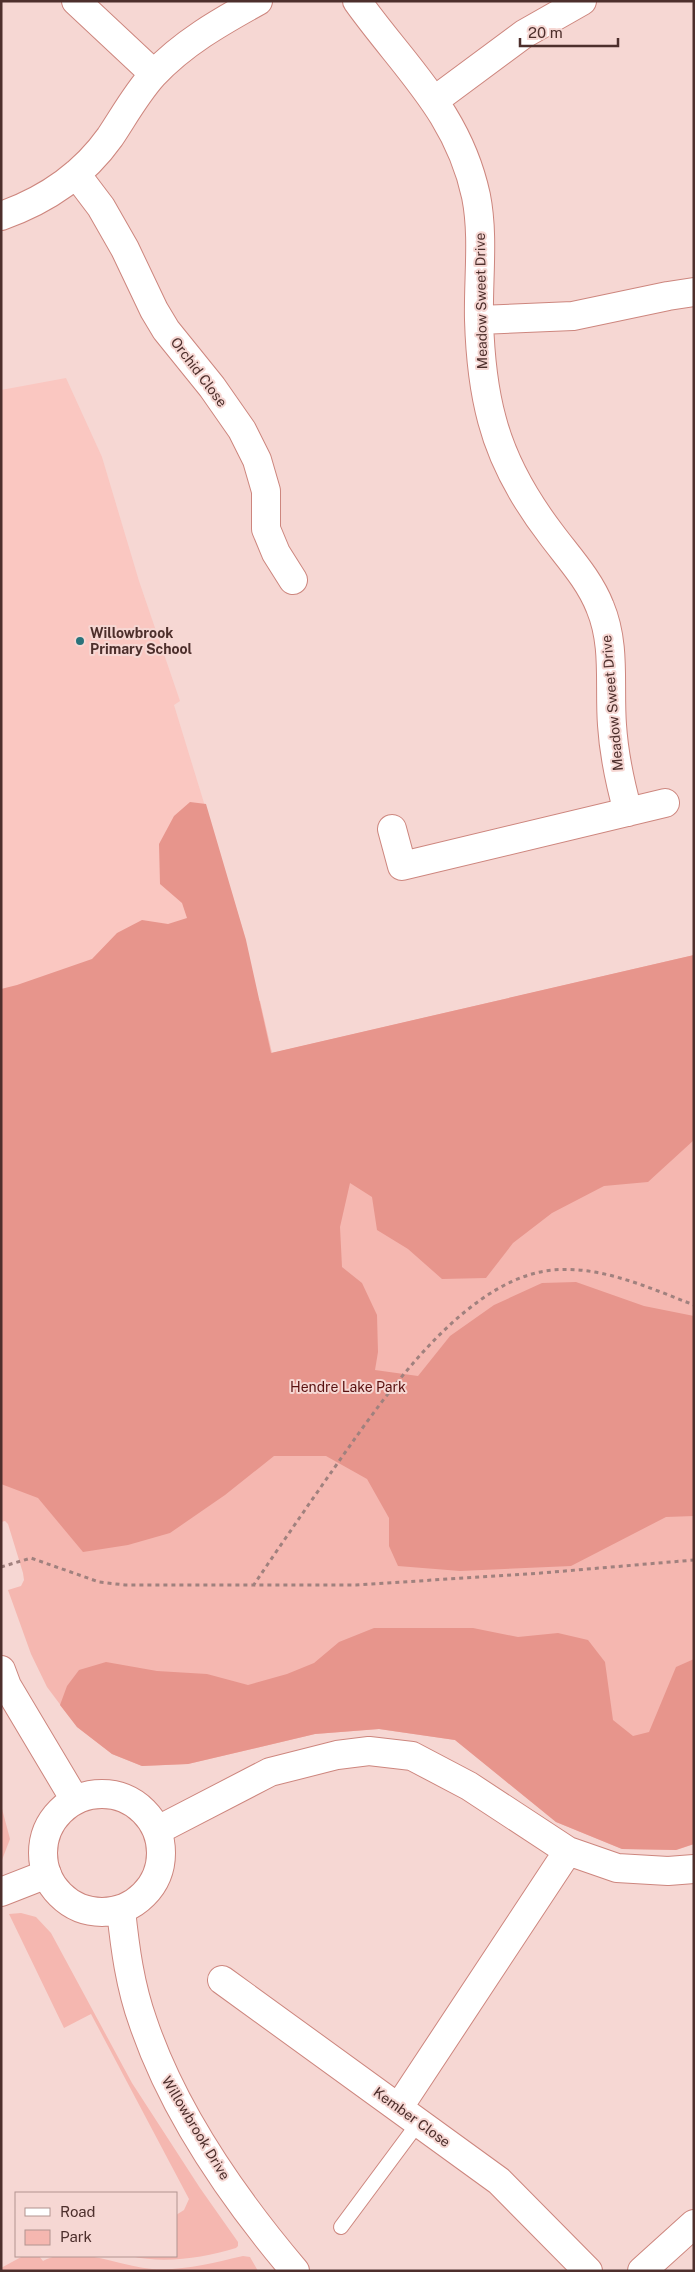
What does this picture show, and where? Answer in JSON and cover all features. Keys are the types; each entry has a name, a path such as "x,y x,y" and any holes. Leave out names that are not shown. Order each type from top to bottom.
{"street":[{"path":"76,1 154,74"},
{"path":"1,216 26,208 53,192 76,174 109,138 140,90 154,74 192,40 258,1"},
{"name":"Meadow Sweet Drive","path":"357,1 435,100 450,124 464,156 476,196 480,236 479,320 482,381 492,423 509,468 529,504 584,577 600,607 609,640 615,762 628,812"},
{"path":"435,100 524,34 582,1"},
{"name":"Orchid Close","path":"76,174 105,216 166,330 212,387 242,430 257,460 266,491 266,530 276,553 293,580"},
{"path":"479,320 573,316 694,292"},
{"path":"392,829 402,866 664,803"},
{"path":"1,1670 7,1686 75,1800"},
{"path":"158,1830 270,1772 337,1755 370,1751 412,1756 469,1786 568,1851 618,1868 668,1871 694,1869"},
{"path":"94,1794 113,1794 122,1797 132,1801 147,1813 158,1830 162,1849 160,1869 152,1887 138,1901 121,1910 103,1913 85,1910 69,1902 56,1890 47,1874 43,1857 44,1840 50,1824 61,1810 75,1800 94,1794"},
{"path":"409,2114 568,1851"},
{"path":"1,1892 47,1874"},
{"name":"Willowbrook Drive","path":"121,1910 128,1969 142,2020 160,2068 179,2107 251,2216 295,2271"},
{"name":"Kember Close","path":"222,1980 499,2181 588,2271"},
{"path":"642,2271 694,2224"}],"lane":[{"path":"341,2227 409,2114"}],"path":[{"path":"253,1586 399,1378 450,1324 482,1299 513,1281 544,1271 574,1270 604,1273 694,1305"},
{"path":"1,1567 31,1558 100,1582 125,1585 356,1585 541,1573 694,1560"}],"shaded area":[{"name":"Willowbrook Primary School","path":"66,378 102,457 139,581 180,701 174,705 246,940 1,1014 1,390"}],"green space":[{"name":"Hendre Lake Park","path":"190,802 206,804 246,940 271,1053 694,955 694,1140 648,1182 604,1186 552,1213 513,1243 486,1278 442,1279 408,1249 377,1230 372,1197 350,1183 340,1227 342,1267 362,1283 377,1315 378,1352 375,1370 418,1376 450,1336 494,1305 542,1283 576,1282 644,1306 694,1316 694,1516 666,1517 571,1566 460,1571 398,1566 389,1546 389,1518 367,1479 326,1456 274,1456 225,1495 170,1533 128,1545 83,1552 38,1498 1,1484 1,989 92,959 117,933 142,920 168,924 187,918 182,903 160,884 159,844 174,816"},
{"name":"Hendre Lake Park","path":"694,955 694,1844 676,1850 622,1849 556,1822 455,1740 379,1729 315,1734 188,1764 142,1766 112,1754 77,1727 47,1687 31,1654 8,1590 21,1586 24,1580 8,1524 5,1521 1,1522 1,1014 260,1001 272,1053"},
{"path":"374,1628 473,1628 518,1637 558,1633 588,1640 605,1662 613,1720 633,1736 649,1732 676,1667 694,1659 694,1844 676,1850 622,1849 556,1822 455,1740 379,1729 315,1734 188,1764 142,1766 112,1754 77,1727 60,1705 67,1686 79,1670 106,1662 157,1671 207,1674 248,1685 287,1674 314,1663 339,1642"},
{"path":"1,1805 10,1839 2,1860 1,1859"},
{"path":"21,1913 36,1917 51,1933 132,2083 200,2188 238,2242 236,2248 210,2255 183,2259 157,2260 136,2257 178,2257 178,2214 184,2210 189,2199 91,2014 64,2028 9,1914"},
{"path":"243,2256 250,2257 258,2271 1,2271 1,2268 21,2257 40,2257 43,2261 53,2257 92,2257 152,2269 175,2269"}],"place":[{"name":"Willowbrook Primary School","path":"80,641"}]}
